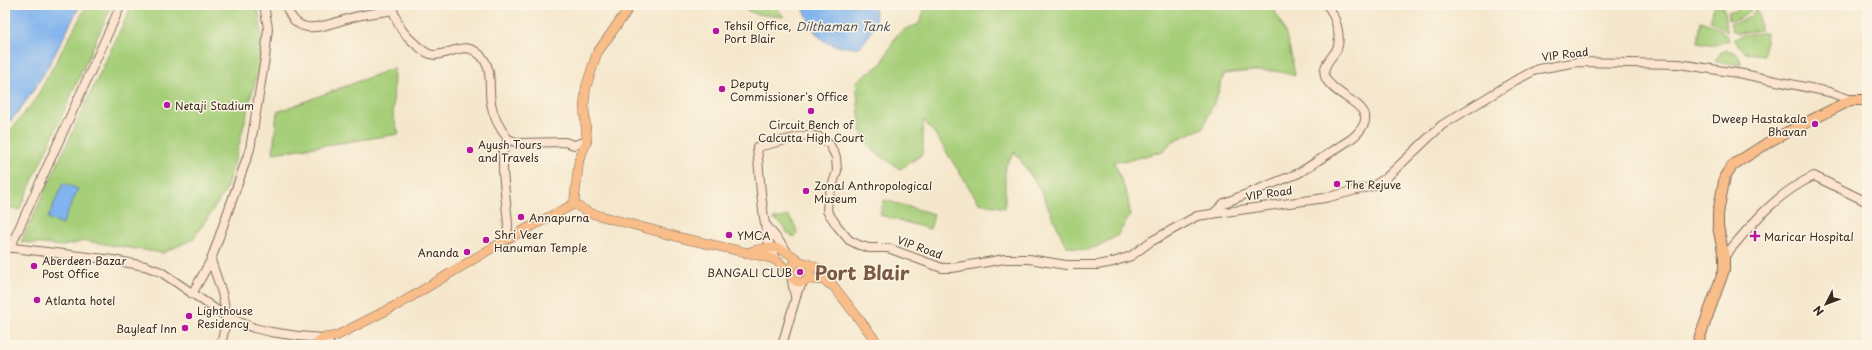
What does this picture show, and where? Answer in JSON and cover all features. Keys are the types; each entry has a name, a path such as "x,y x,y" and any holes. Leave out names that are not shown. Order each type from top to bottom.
{"highway":[{"name":"VIP Road","path":"1697,345 1724,270 1724,257 1718,226 1718,213 1726,176 1733,165 1772,140 1851,100 1867,100"}],"main road":[{"path":"120,5 7,247 113,260 145,266 161,272 227,317 254,328 298,336 323,338 336,336 401,303 507,239 574,204"},
{"path":"192,294 211,260 250,149 266,58 268,28 264,5"},
{"path":"286,5 293,19 299,25 306,28 325,26 348,18 393,10 400,26 425,52 434,55 460,47 478,53 486,61 490,72 491,103 496,119 508,139 518,143 565,142 574,145 587,141"},
{"path":"574,204 579,160 587,141 584,106 586,87 597,53 631,5"},
{"path":"1213,214 1224,203 1300,174 1351,139 1358,133 1364,124 1365,119 1361,109 1329,82 1325,75 1325,69 1337,48 1338,42 1334,20 1327,5"},
{"name":"VIP Road","path":"766,224 757,147 807,135 819,137 830,145 836,157 838,171 828,199 827,211 849,240 859,245 869,248 888,248 942,268 952,268 1005,259 1029,259 1066,265 1097,265 1131,256 1150,242 1197,216 1325,198 1373,186 1386,178 1442,125 1516,80 1538,69 1578,62 1679,64 1743,74 1829,92 1851,100"},
{"path":"507,239 508,224 503,172 503,152 508,139"},
{"path":"1724,257 1760,215 1774,202 1800,182 1814,176 1867,202"},
{"path":"574,204 590,213 682,238 776,260 786,259 786,250 766,224"},
{"path":"766,224 771,247 776,260 795,281 823,280 832,285"},
{"path":"746,253 771,247 778,247 786,250 803,262 818,268 879,345"},
{"path":"211,260 222,293 227,317 221,345"},
{"path":"795,299 790,275 793,264 803,262"},
{"path":"782,345 798,290 810,271 803,262"},
{"path":"298,336 311,345"},
{"path":"323,338 326,339 330,345 336,336"},
{"path":"316,345 323,338"}],"green space":[{"path":"87,5 112,5 19,210 5,205 5,137 35,100"},
{"name":"Netaji Stadium","path":"132,5 258,5 263,50 235,160 225,192 193,239 163,253 85,241 63,246 21,242"},
{"path":"735,5 774,5 784,17 756,14"},
{"path":"918,5 1271,5 1284,30 1295,76 1287,73 1269,71 1250,71 1224,74 1217,96 1203,128 1173,141 1163,151 1130,160 1114,161 1128,198 1130,216 1117,236 1096,247 1086,250 1066,246 1040,189 1015,152 1005,166 1005,208 979,203 933,131 923,120 923,154 900,169 877,153 865,141 860,122 856,82 882,63 896,36 903,30 919,24 924,11"},
{"path":"1715,5 1722,5 1725,12 1727,31 1709,20"},
{"path":"1743,5 1754,5 1741,18 1729,20 1728,11 1736,11"},
{"path":"1756,8 1759,15 1760,30 1739,33 1732,30 1730,23 1742,21 1749,17"},
{"path":"1701,21 1721,30 1729,40 1715,45 1698,42"},
{"path":"1767,33 1764,55 1747,53 1733,40 1743,35"},
{"path":"1727,50 1737,54 1741,65 1715,61 1720,53"},
{"path":"394,68 393,116 399,134 273,153 277,112"},
{"path":"884,200 934,214 930,229 880,215"},
{"path":"789,216 796,228 797,235 795,237 788,234 780,222 773,219"}],"water":[{"path":"5,5 80,5 47,69 28,99 5,127"},
{"name":"Dilthaman Tank","path":"801,5 874,5 875,23 871,33 860,47 833,45 822,39 817,34"},
{"path":"63,183 78,189 62,225 48,218"}],"place":[{"name":"Tehsil Office, Port Blair","path":"716,31"},
{"name":"Deputy Commissioner's Office","path":"722,89"},
{"name":"Netaji Stadium","path":"167,105"},
{"name":"Circuit Bench of Calcutta High Court","path":"811,111"},
{"name":"Dweep Hastakala Bhavan","path":"1815,124"},
{"name":"Ayush Tours and Travels","path":"470,150"},
{"name":"The Rejuve","path":"1337,184"},
{"name":"Zonal Anthropological Museum","path":"806,191"},
{"name":"Annapurna","path":"521,217"},
{"name":"YMCA","path":"729,235"},
{"name":"Maricar Hospital","path":"1755,236"},
{"name":"Shri Veer Hanuman Temple","path":"486,240"},
{"name":"Ananda","path":"467,252"},
{"name":"Aberdeen Bazar Post Office","path":"34,266"},
{"name":"BANGALI CLUB","path":"800,272"},
{"name":"Atlanta hotel","path":"37,300"},
{"name":"Lighthouse Residency","path":"189,316"},
{"name":"Bayleaf Inn","path":"185,328"}],"district":[{"name":"Port Blair","path":"862,272"}]}
